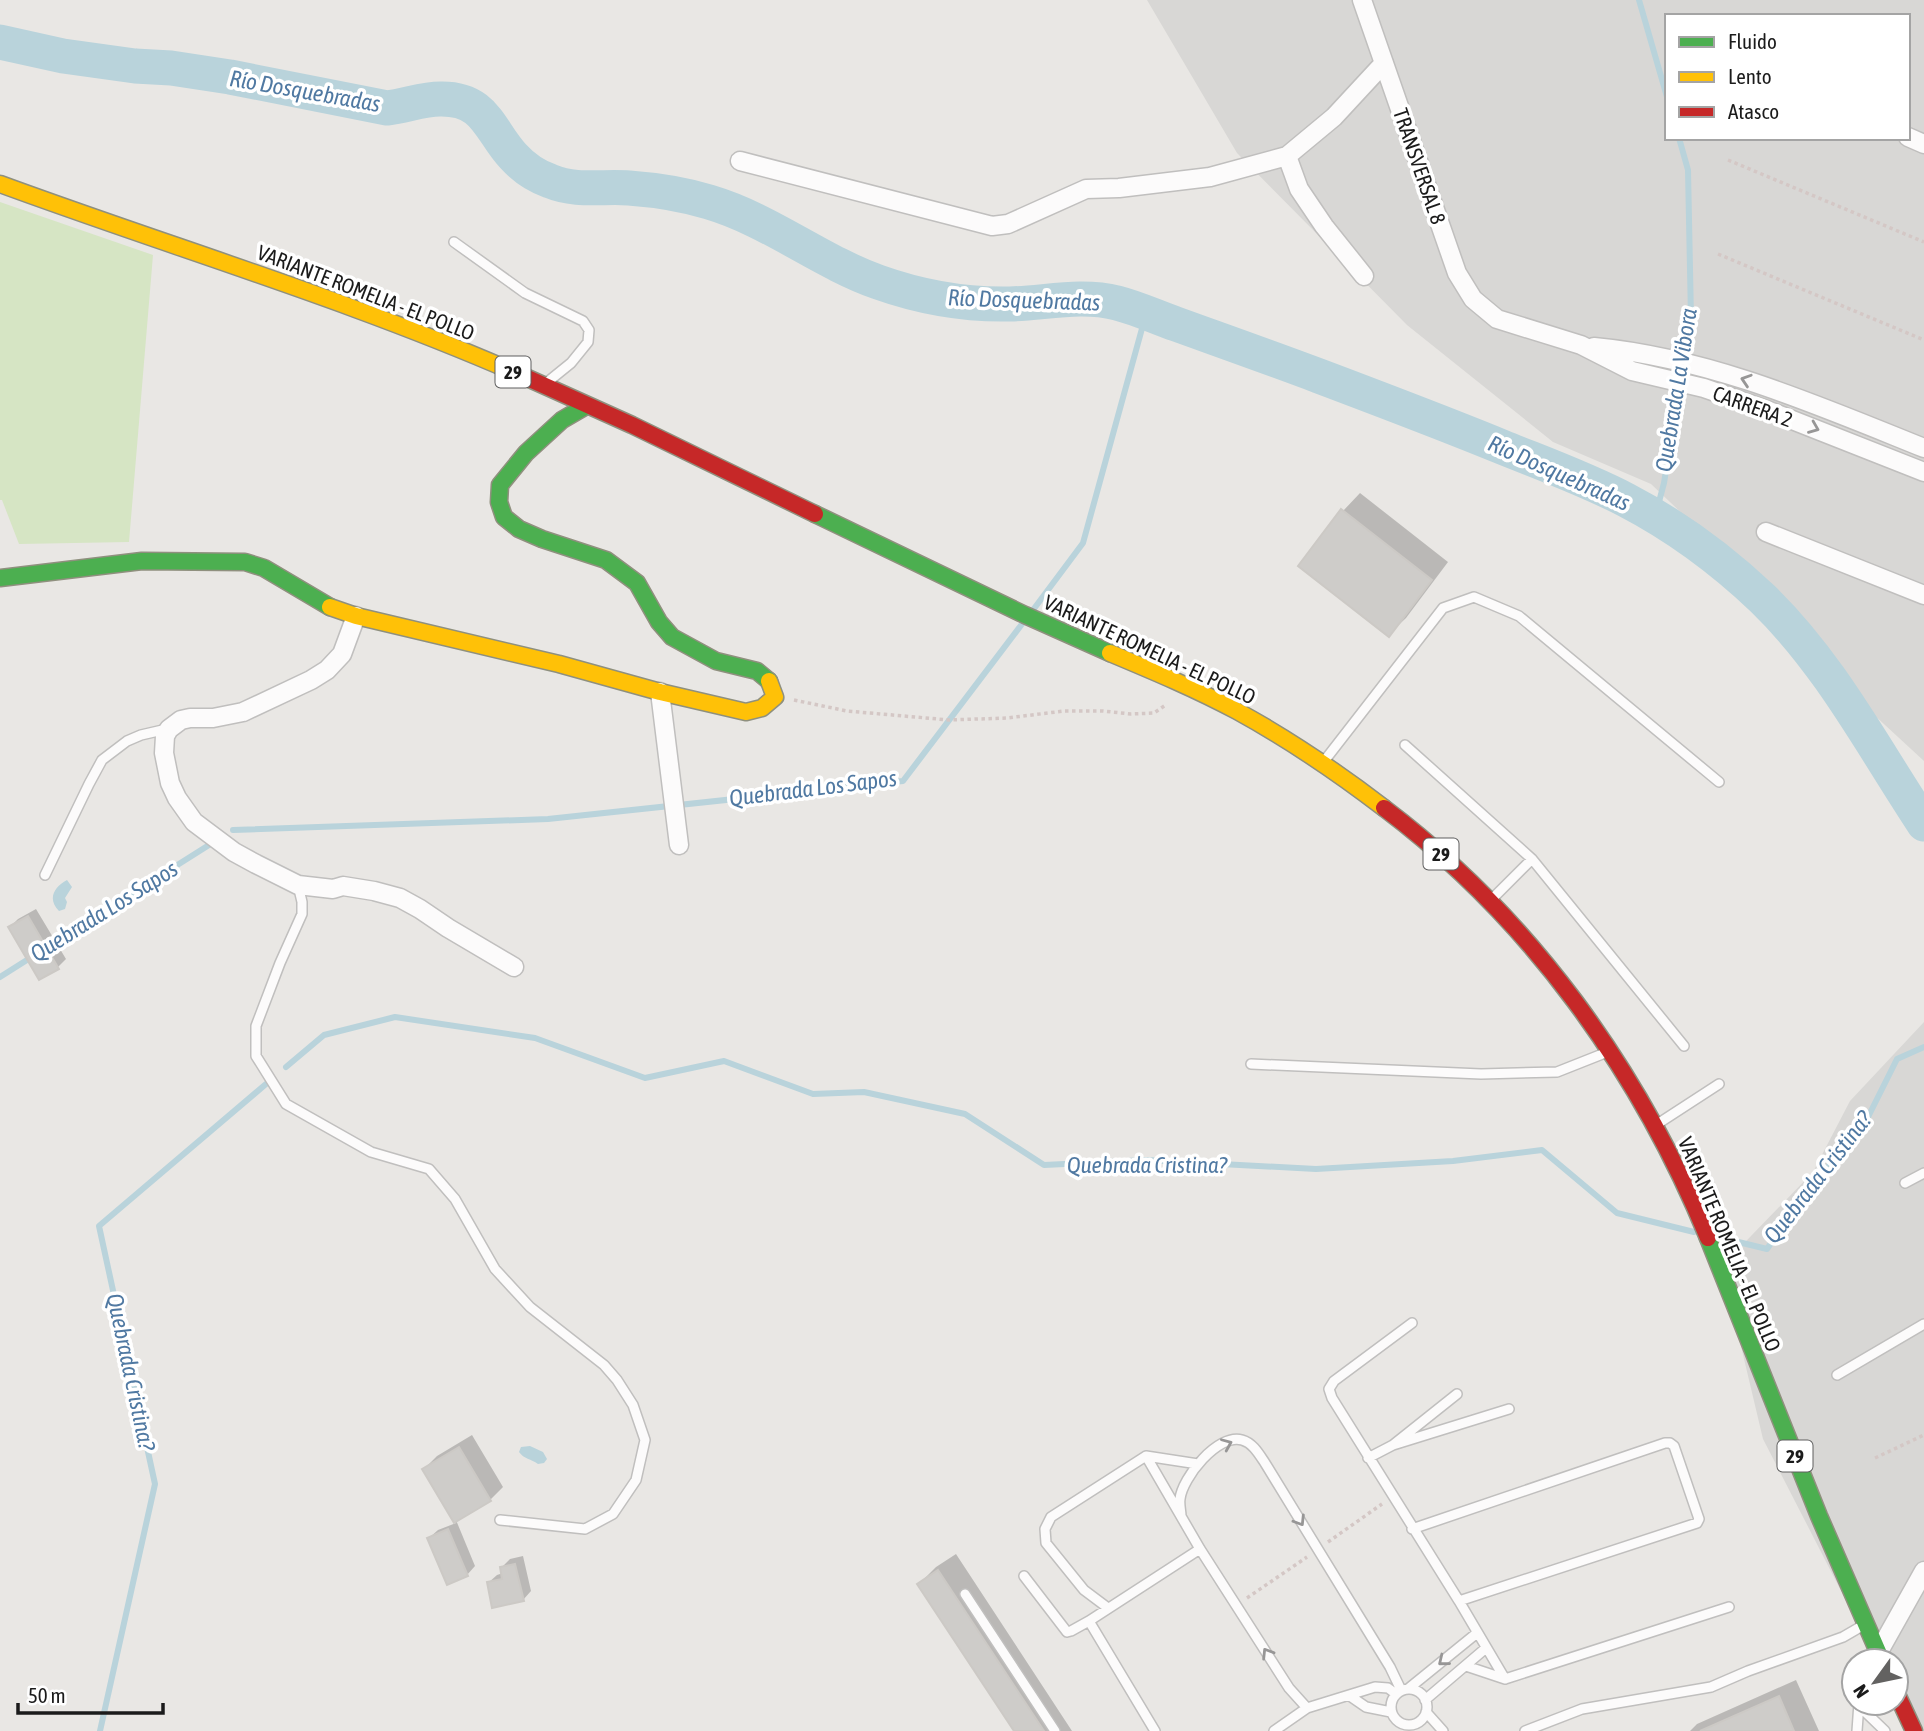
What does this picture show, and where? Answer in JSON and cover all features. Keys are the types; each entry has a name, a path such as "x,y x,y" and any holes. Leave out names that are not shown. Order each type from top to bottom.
{"main road":[{"name":"VARIANTE ROMELIA - EL POLLO","path":"0,184 327,298 543,385 1055,629 1182,684 1254,721 1323,763 1402,821 1459,871 1523,936 1610,1051 1655,1125 1700,1217 1874,1647"},
{"path":"0,578 142,561 245,562 264,568 329,607 356,616 746,712 756,712 769,705 775,696 771,681 757,671 716,661 672,637 659,622 637,583 606,560 542,539 519,529 505,517 499,502 500,485 526,453 562,420 586,405"}],"street":[{"name":"TRANSVERSAL 8","path":"1363,0 1457,273 1473,299 1497,319"},
{"path":"740,161 992,226 1008,224 1086,189 1119,188 1210,177 1287,156 1334,117 1384,63"},
{"path":"1287,156 1298,189 1364,276"},
{"name":"CARRERA 2","path":"1497,319 1581,345 1632,370 1704,388 1767,410 1921,470"},
{"name":"CARRERA 2","path":"1581,345 1634,351 1709,368 1776,389 1924,449"},
{"path":"1767,410 1776,389"},
{"path":"1921,470 1924,449"},
{"path":"1766,532 1924,595"},
{"path":"356,616 342,654 327,670 311,680 243,712 213,718 181,720 169,729 164,744 166,768 177,798 194,822 234,852 298,885 333,889 343,886 400,898 514,967"},
{"path":"660,692 679,845"},
{"path":"1885,1647 1918,1598 1924,1571"}],"lane":[{"path":"454,242 525,293 583,321 589,330 588,342 571,363 543,385"},
{"path":"1323,763 1443,608 1474,597 1519,616 1719,782"},
{"path":"45,875 102,760 127,741 169,729"},
{"path":"1405,745 1532,859 1684,1046"},
{"path":"1490,901 1532,859"},
{"path":"298,885 302,914 256,1026 256,1056 286,1104 371,1152 429,1169 455,1199 495,1269 530,1307 604,1365 634,1405 645,1440 636,1480 613,1514 585,1529 500,1520"},
{"path":"1251,1064 1481,1074 1557,1072 1610,1051"},
{"path":"1655,1125 1719,1084"},
{"path":"1905,1183 1924,1172"},
{"path":"1412,1323 1334,1381 1329,1389 1368,1458 1505,1679"},
{"path":"1836,1375 1924,1324"},
{"path":"1393,1445 1457,1394"},
{"path":"1368,1458 1393,1445 1509,1409"},
{"path":"1181,1516 1180,1499 1183,1488 1198,1464 1224,1443 1235,1439 1245,1440 1254,1448 1390,1667 1402,1691"},
{"path":"1412,1529 1665,1443 1674,1446 1699,1519 1697,1522 1459,1601"},
{"path":"1146,1456 1200,1549 1289,1688 1307,1708"},
{"path":"1108,1608 1084,1590 1046,1543 1045,1529 1051,1517 1146,1456 1198,1464"},
{"path":"1024,1576 1067,1632 1089,1621 1200,1549"},
{"path":"965,1594 1055,1731"},
{"path":"1466,1666 1505,1679 1729,1607"},
{"path":"1089,1621 1155,1731"},
{"path":"1525,1731 1582,1709 1711,1686 1843,1637 1866,1624"},
{"path":"1274,1731 1307,1708 1375,1687 1402,1691 1418,1692 1426,1700 1426,1712 1415,1728 1395,1719 1391,1712 1391,1702 1402,1691 1477,1633"},
{"path":"1426,1700 1486,1648"},
{"path":"1350,1696 1366,1707 1391,1712"},
{"path":"1426,1712 1443,1731"},
{"path":"1871,1717 1885,1731"}],"path":[{"path":"1728,160 1924,242"},
{"path":"1718,254 1924,340"},
{"path":"775,696 847,711 949,720 1007,718 1064,711 1154,713 1165,707 1182,684"},
{"path":"1875,1458 1924,1435"}],"shaded area":[{"path":"1147,0 1924,0 1924,761 1807,653 1710,540 1651,484 1553,442 1407,325 1237,153"},
{"path":"1924,1022 1924,1731 1910,1715 1910,1647 1870,1647 1763,1439 1722,1266 1813,1172 1850,1101"}],"green space":[{"path":"0,202 153,255 129,542 19,544 0,500"}],"water":[{"path":"67,880 72,887 65,898 65,909 59,911 53,902 54,894"},
{"path":"530,1446 543,1452 547,1459 544,1463 538,1464 519,1452 521,1447"}],"building":[{"path":"1341,509 1432,580 1389,637 1298,566"},
{"path":"28,916 59,969 39,980 8,927"},
{"path":"459,1447 491,1501 454,1523 422,1469"},
{"path":"448,1529 468,1576 447,1585 427,1538"},
{"path":"515,1564 524,1601 492,1608 487,1582 502,1579 500,1567"},
{"path":"938,1570 1044,1731 1014,1731 917,1584"},
{"path":"1779,1696 1794,1731 1700,1731"}],"waterway":[{"name":"Quebrada La Vibora","path":"1639,0 1665,90"},
{"name":"Río Dosquebradas","path":"0,42 63,56 230,77 387,108 434,99 455,100 467,104 485,117 505,146 525,167 540,177 560,184 580,188 649,190 709,202 753,219 856,273 926,296 993,304 1090,299 1124,305 1365,393 1565,472 1611,492 1681,532 1715,557 1763,599 1787,624 1830,678 1924,824"},
{"name":"Quebrada La Vibora","path":"1680,140 1688,170 1691,318 1684,362"},
{"name":"Quebrada Los Sapos","path":"1033,610 1083,543 1146,314"},
{"name":"Quebrada La Vibora","path":"1655,517 1664,483 1680,383"},
{"name":"Quebrada Los Sapos","path":"233,830 548,819 903,781 1022,624"},
{"name":"Quebrada Los Sapos","path":"0,977 209,845"},
{"name":"Quebrada Cristina?","path":"286,1067 324,1035 395,1017 535,1038 645,1078 724,1061 813,1094 864,1092 965,1114 1044,1165 1147,1160 1316,1169 1453,1161 1542,1150 1617,1213 1694,1232"},
{"name":"Quebrada Cristina?","path":"1718,1237 1767,1249 1810,1187 1862,1129 1897,1059 1924,1047"},
{"name":"Quebrada Cristina?","path":"100,1731 155,1484 99,1226 266,1084"}],"traffic: fast":[{"path":"586,406 562,420 526,453 500,485 499,502 504,517 519,529 542,539 606,560 637,583 659,622 672,637 716,661 757,671 769,681"},
{"path":"815,514 1110,653"},
{"path":"0,578 142,561 245,562 264,568 330,607"},
{"path":"1708,1238 1819,1516 1876,1647"}],"traffic: slow":[{"path":"0,184 329,299 523,376"},
{"path":"330,607 356,616 746,712 762,708 775,697 769,681"},
{"path":"1110,653 1222,703 1256,722 1312,756 1384,808"}],"traffic: jam":[{"path":"523,376 632,425 815,514"},
{"path":"1384,808 1437,851 1487,898 1575,1001 1614,1057 1649,1115 1708,1238"},
{"path":"1908,1717 1914,1731"}]}
